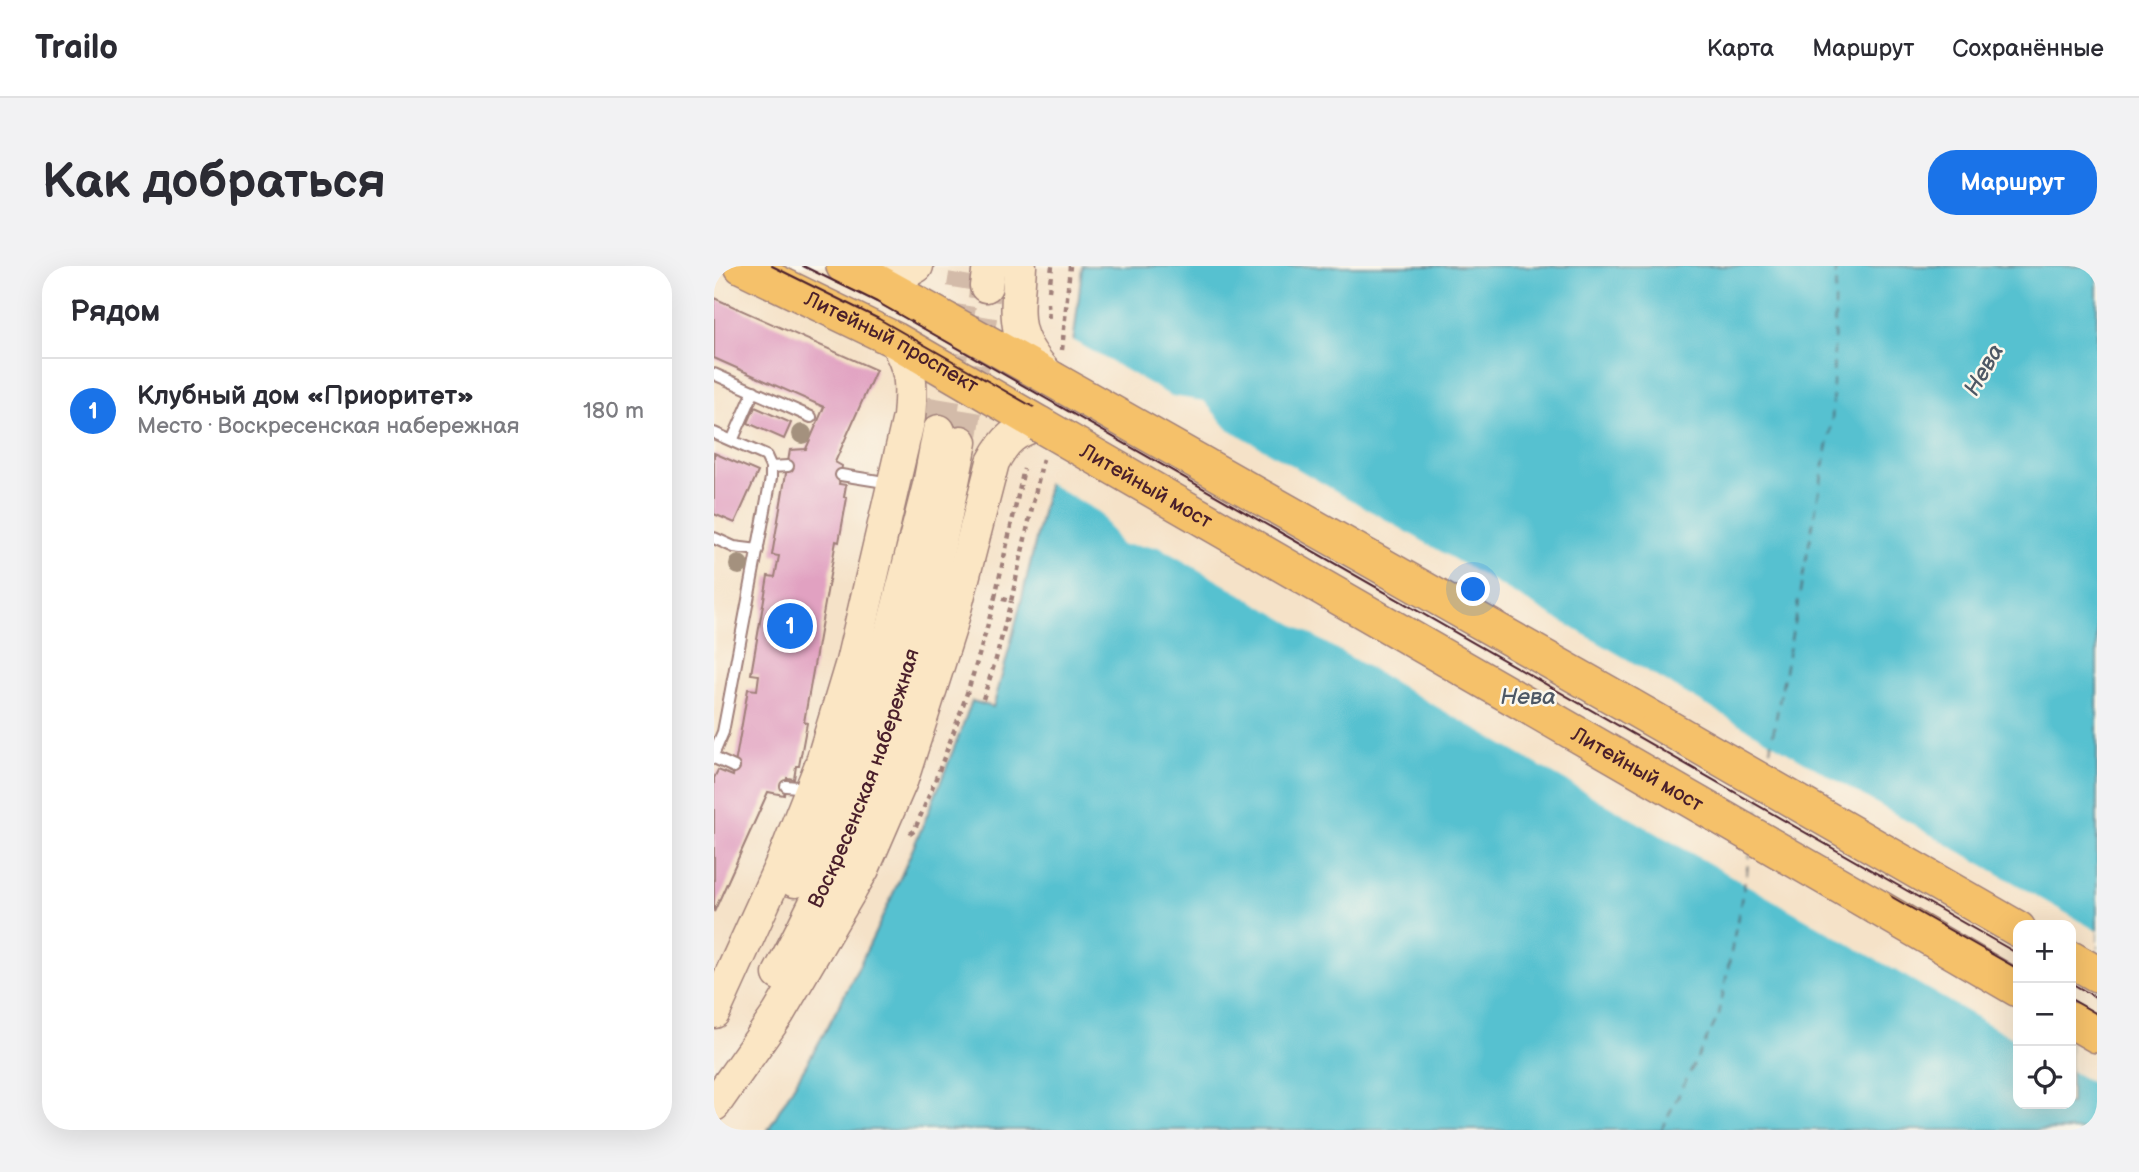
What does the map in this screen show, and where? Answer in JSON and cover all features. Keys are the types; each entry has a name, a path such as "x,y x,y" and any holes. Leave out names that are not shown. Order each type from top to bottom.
{"main road":[{"name":"Литейный проспект","path":"742,266 895,340 1042,436"},
{"path":"858,273 896,278 918,266"},
{"path":"1020,266 1017,318 1020,337 1031,357 2013,926"},
{"path":"858,273 1056,370"},
{"path":"714,1012 785,856 799,787 821,765 852,662 909,417 911,377 895,340"},
{"path":"714,1105 778,1014 863,869 902,779 951,625 993,462 1002,446 1017,431 1042,436"},
{"name":"Воскресенская набережная","path":"714,1024 781,909 833,805 861,731 892,630 929,485 950,436 945,525 915,638 888,725 857,811 806,923 714,1095"},
{"name":"Литейный мост","path":"1042,436 2013,986"},
{"path":"2076,962 2097,974"},
{"path":"2076,1023 2097,1035"}],"lane":[{"path":"714,374 811,416"},
{"path":"732,441 754,391"},
{"path":"714,433 766,456 771,467 758,550 714,755 734,767"},
{"path":"771,467 788,466"},
{"path":"841,475 894,484"},
{"path":"714,538 734,547 758,550"}],"path":[{"path":"1050,333 1048,299 1052,266"},
{"path":"1056,370 1066,328 1070,266"},
{"path":"983,699 996,659 1038,488 1042,436"},
{"path":"905,840 914,831 935,780 973,673 995,597 1024,466 1028,462"},
{"path":"995,597 1011,601"}],"water":[{"name":"Нева","path":"1082,266 2097,266 2097,1130 768,1130 827,1028 868,948 923,826 972,701 993,707 1048,484 1068,376"}],"pier":[{"path":"1071,339 1171,396 1204,401 1227,428 2097,931 2097,1086 2076,1074 2076,920 2013,920 2013,1038 1159,547 1121,545 1099,512 1046,482"}],"building":[{"path":"714,298 876,370 835,462 842,466 839,484 846,485 844,497 847,498 839,542 836,541 804,722 807,723 799,766 796,766 794,779 787,778 784,795 768,792 714,912 714,778 718,770 733,776 748,689 757,690 759,675 751,674 768,576 775,577 779,556 772,555 790,450 806,449 824,407 714,358"},
{"path":"755,407 791,423 784,439 748,423"},
{"path":"714,453 758,472 735,523 714,514"}],"ferry route":[{"path":"1767,766 1832,423 1836,266"},
{"path":"1757,818 1760,799"},
{"path":"1661,1130 1719,1015 1750,854"}],"tunnel":[{"path":"939,431 965,275"},
{"path":"961,442 986,286"}],"tram line":[{"path":"772,266 879,319 2013,966"},
{"path":"803,266 877,302 2013,951"},
{"path":"2076,986 2097,998"},
{"path":"2076,1002 2097,1014"}],"place":[{"name":"Клубный дом «Приоритет»","path":"790,626"}]}
